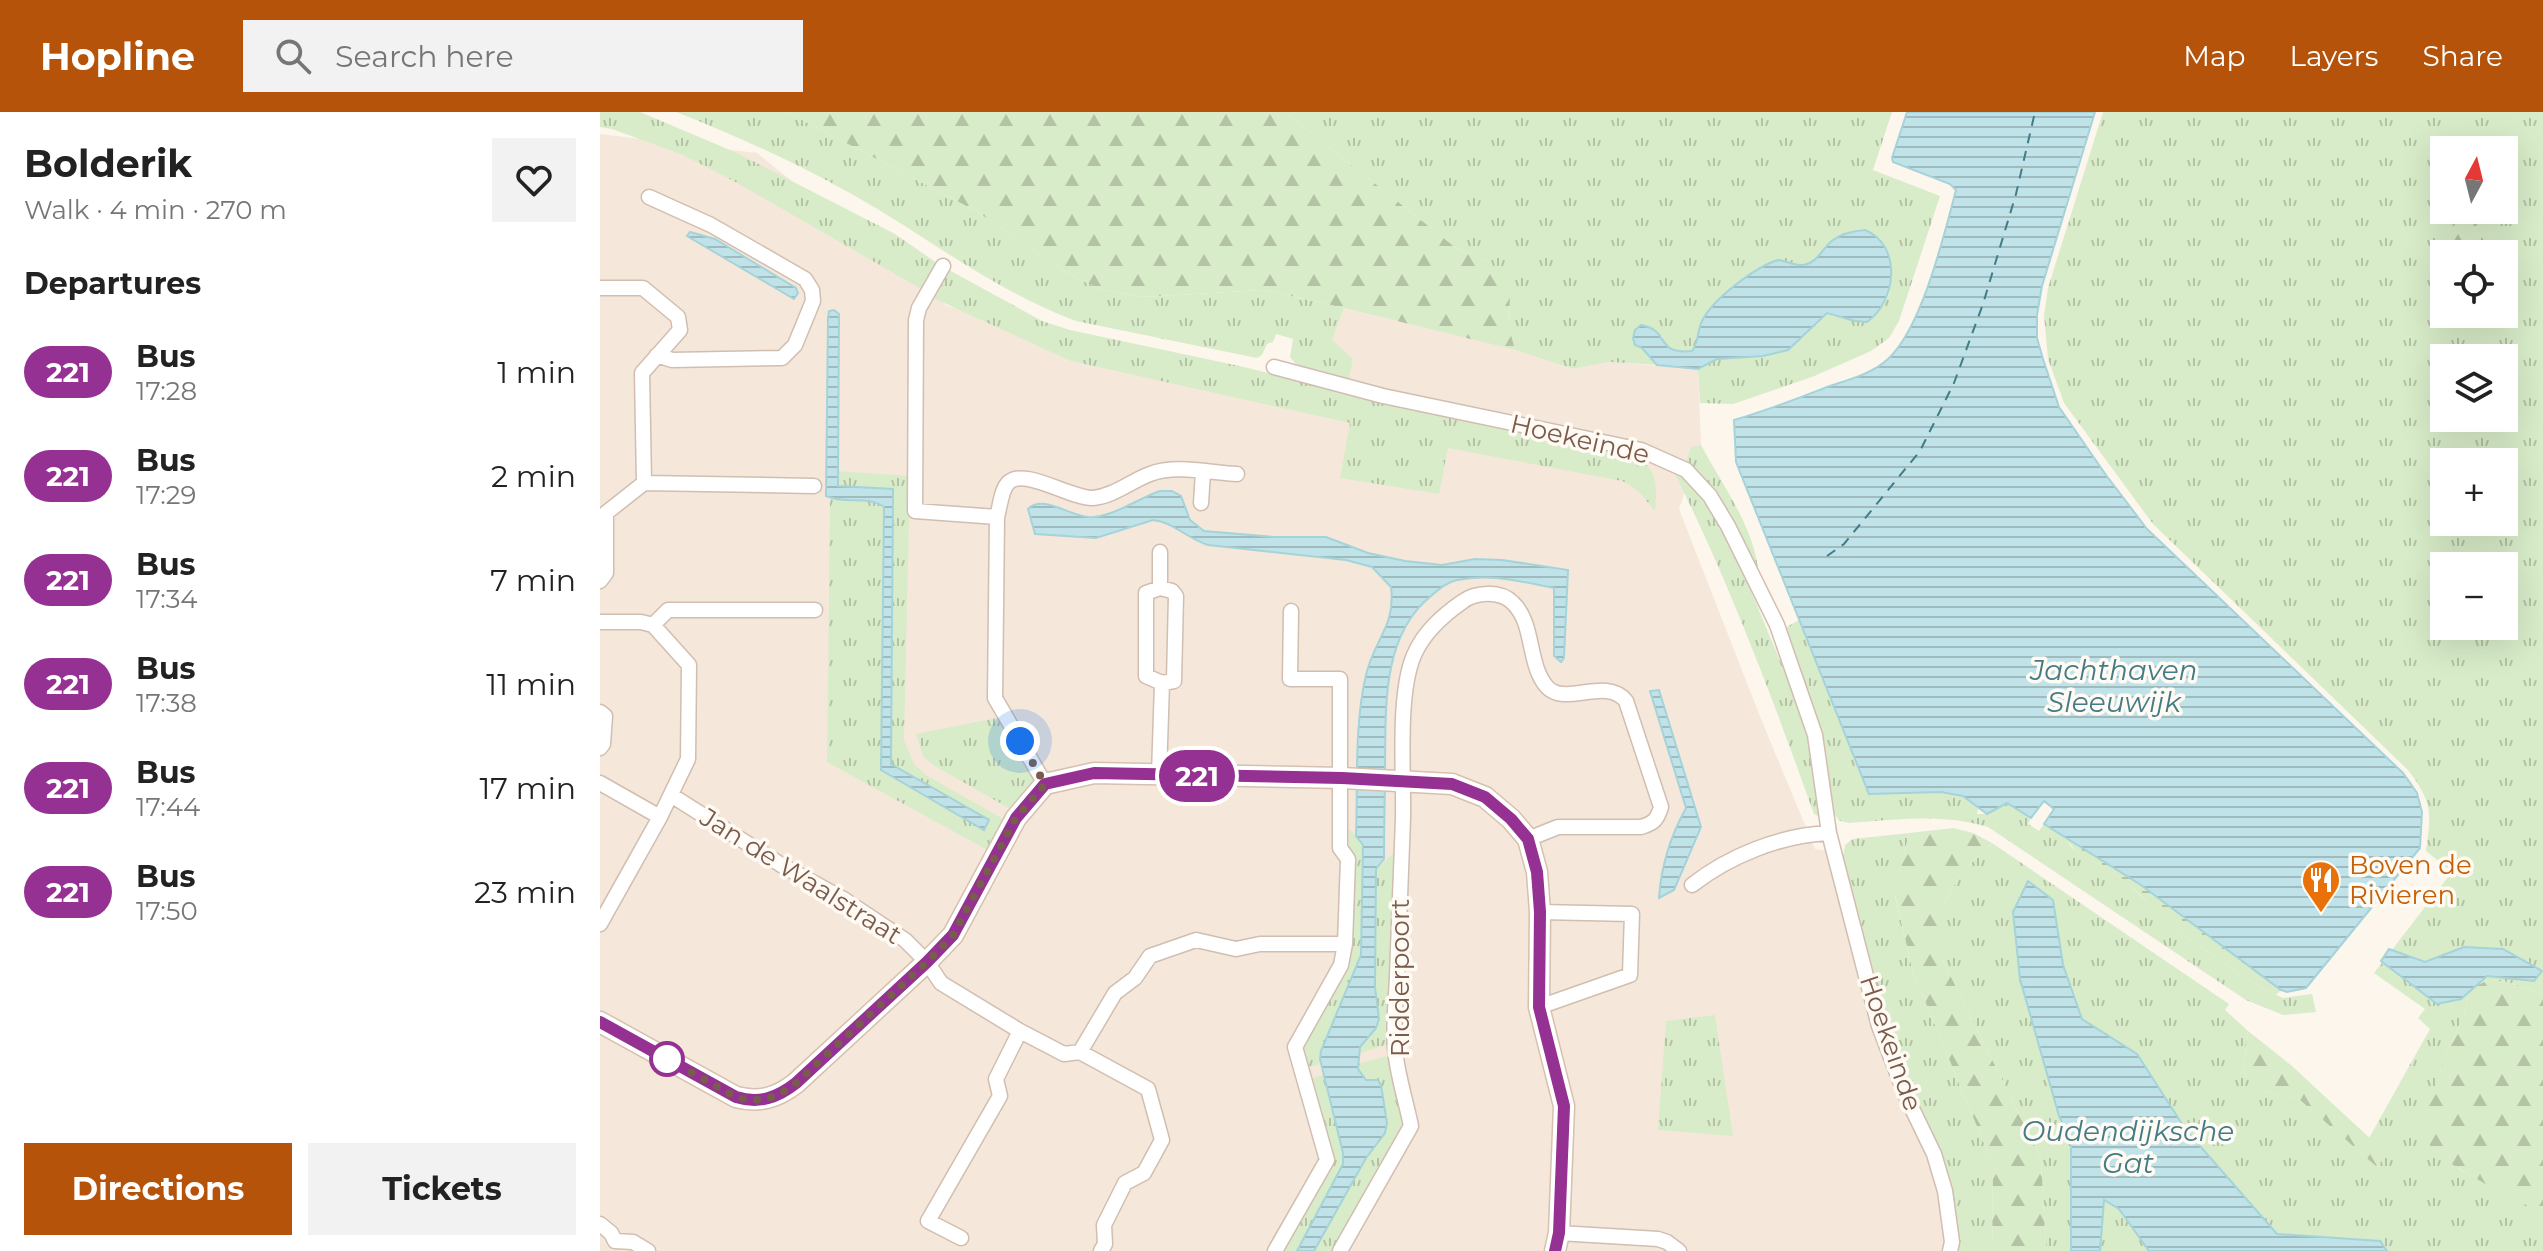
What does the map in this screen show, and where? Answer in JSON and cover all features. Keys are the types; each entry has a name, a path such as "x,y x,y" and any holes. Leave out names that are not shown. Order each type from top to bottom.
{"street":[{"path":"649,197 711,225 805,279 812,290 813,301 795,345 782,358 672,360 657,355"},
{"path":"943,266 919,308 916,320 915,511 997,517"},
{"path":"600,288 643,288 678,317 680,330 642,373 644,483"},
{"name":"Hoekeinde","path":"1274,367 1383,396 1641,450 1686,470 1710,496 1777,625 1815,735 1829,833 1879,1026 1905,1094 1934,1154 1945,1191 1952,1242 1950,1251"},
{"path":"1045,784 995,698 997,517 1004,490 1009,482 1020,477 1081,497 1094,498 1152,473 1171,470 1237,474"},
{"path":"1201,503 1203,472"},
{"path":"600,581 606,573 603,512 644,483 814,486"},
{"path":"1160,552 1160,588"},
{"path":"1160,588 1172,591 1176,596 1174,681 1162,683 1146,676 1145,662 1146,593 1160,588"},
{"name":"Ridderpoort","path":"1340,1251 1411,1126 1395,1050 1396,782 1405,687 1414,654 1435,622 1467,598 1482,593 1513,602 1523,618 1542,680 1549,690 1560,693 1620,693 1626,701 1661,807 1658,818 1652,824 1641,827 1558,827 1528,839"},
{"path":"653,625 668,610 815,610"},
{"path":"1275,1251 1327,1160 1295,1047 1341,965 1345,944 1348,859 1340,848 1348,779 1339,761 1340,679 1290,679 1291,611"},
{"path":"600,622 653,625 689,665 688,759 660,817 600,924"},
{"path":"1159,775 1162,683"},
{"path":"600,712 605,716 600,748"},
{"path":"600,1022 736,1097 750,1101 767,1099 783,1093 796,1083 953,935 1016,818 1045,784 1094,773 1452,784 1485,797 1511,819 1528,839 1537,872 1540,912 1539,1007 1564,1106 1557,1242 1658,1239 1679,1251"},
{"path":"600,783 660,817"},
{"name":"Jan de Waalstraat","path":"671,795 905,940 927,962 941,983 1064,1054 1080,1052 1148,1089 1162,1140 1144,1173 1125,1183 1104,1225 1105,1244 1101,1251"},
{"path":"1692,885 1729,861 1803,834 1829,833"},
{"path":"1539,1007 1630,975 1632,914 1540,912"},
{"path":"1080,1052 1115,993 1135,978 1150,956 1196,940 1236,949 1260,944 1345,944"},
{"path":"961,1238 928,1221 1000,1096 996,1079 1020,1031"},
{"path":"600,1224 611,1233 613,1246 633,1242 648,1251"}],"shaded area":[{"path":"600,134 757,153 947,306 1345,415 1332,340 1344,308 1515,350 1573,369 1609,362 1698,369 1701,445 1679,509 1815,849 1851,854 1964,1251 600,1251"}],"green space":[{"path":"600,112 640,112 737,153 895,234 937,263 923,290 683,155 600,127"},
{"path":"676,112 787,112 976,211 1067,273 1099,289 1141,297 1264,290 1344,308 1332,340 1353,359 1348,383 1300,369 1290,357 1293,339 1276,334 1273,342 1267,344 1257,358 1076,321 999,285 830,182"},
{"path":"787,112 1285,112 1456,248 1486,261 1503,274 1510,294 1509,327 1515,350 1264,290 1141,297 1099,289 1067,273 976,211"},
{"path":"1285,112 1892,112 1873,170 1940,196 1899,321 1889,338 1871,351 1812,377 1733,404 1700,403 1698,369 1717,359 1763,356 1788,350 1827,312 1835,317 1883,305 1891,280 1865,230 1834,240 1809,264 1773,262 1743,279 1717,302 1692,351 1673,350 1666,345 1662,336 1635,345 1642,348 1657,365 1609,362 1573,369 1515,350 1509,327 1510,294 1486,261 1456,248"},
{"path":"2103,112 2543,112 2543,994 2508,982 2489,980 2473,987 2468,995 2464,1019 2449,1045 2424,1124 2459,1169 2543,1213 2543,1251 2387,1251 2380,1241 2278,1234 2186,1130 2137,1054 2082,1019 2063,965 2053,900 2020,979 2059,1116 2071,1140 2071,1251 2046,1251 2041,1158 1942,959 1942,908 1960,874 1992,843 2229,1004 2225,1010 2248,1031 2243,1073 2261,1090 2300,1100 2377,1167 2386,1154 2369,1138 2430,1029 2418,1018 2425,1009 2374,973 2452,872 2426,851 2428,808 2422,791 2408,770 2153,524 2064,403 2048,359 2044,316 2048,288"},
{"path":"2457,224 2477,224 2474,240 2451,240"},
{"path":"949,270 1042,321 1070,330 1244,367 1384,402 1625,451 1643,462 1653,474 1655,511 1637,490 1622,481 1448,448 1439,494 1340,478 1350,423 1071,361 933,298"},
{"path":"1701,445 1745,524 1759,576 1713,491 1686,462 1691,447"},
{"path":"1673,470 1685,476 1707,500 1724,527 1810,732 1818,816 1814,814 1731,597"},
{"path":"835,471 910,476 904,740 914,764 926,775 1007,821 991,852 827,762 830,502"},
{"path":"1799,620 1869,794 1941,792 1963,796 1978,808 1977,814 1987,814 2007,803 2031,818 2028,824 2039,831 2044,824 2065,837 2071,847 2124,881 2154,907 2162,920 2253,983 2283,998 2312,994 2316,1012 2283,1015 2246,1000 1988,827 1936,819 1840,821 1834,814 1820,725 1783,629"},
{"path":"997,718 1033,773 1032,790 1014,811 933,765 923,756 916,734"},
{"path":"1349,828 1363,845 1361,955 1321,1051 1321,1064 1306,1068 1302,1048 1348,965"},
{"path":"1953,828 1973,833 1992,843 1960,874 1942,908 1942,959 2041,1158 2046,1251 1992,1251 1993,1165 1913,972 1895,895 1909,833"},
{"path":"1909,833 1895,896 1913,972 1993,1165 1992,1251 1957,1251 1958,1241 1941,1160 1883,1012 1843,857 1845,845 1853,839"},
{"path":"2065,837 2141,885 2281,990 2276,995 2253,983 2162,920 2142,896 2080,853"},
{"path":"1396,851 1389,1044 1360,1053 1360,1047 1376,1028 1379,1019 1375,987 1376,869"},
{"path":"2489,980 2508,982 2543,994 2543,1213 2433,1153 2426,1135 2424,1124 2428,1108 2449,1045 2464,1019 2468,995 2473,987"},
{"path":"1715,1015 1733,1136 1658,1130 1666,1021"},
{"path":"2248,1031 2292,1066 2387,1154 2377,1167 2300,1100 2261,1090 2243,1073"},
{"path":"1391,1055 1403,1120 1401,1130 1332,1251 1314,1251 1366,1158 1379,1143 1378,1080 1366,1080 1360,1075 1358,1064"},
{"path":"1323,1075 1343,1153 1343,1164 1297,1251 1282,1251 1328,1171 1309,1079"},
{"path":"2103,1200 2119,1209 2149,1251 2100,1251"}],"water":[{"name":"Jachthaven Sleeuwijk","path":"1907,112 2095,112 2042,286 2037,315 2037,338 2059,407 2147,529 2403,773 2417,793 2422,812 2420,848 2306,988 2287,992 2281,990 2141,885 2044,824 2054,809 2044,801 2031,818 2007,803 1987,814 1963,796 1941,792 1869,794 1736,462 1734,420 1875,369 1900,345 1911,326 1930,280 1956,190 1950,184 1893,162"},
{"path":"1865,230 1877,237 1885,248 1891,274 1885,301 1867,322 1827,313 1788,350 1763,356 1717,359 1698,369 1657,365 1642,348 1635,345 1635,330 1641,325 1656,332 1672,349 1692,351 1707,312 1747,277 1778,260 1797,265 1808,264 1837,238"},
{"path":"690,232 715,239 796,288 798,293 794,299 687,236"},
{"path":"829,311 839,314 838,486 893,489 891,764 989,820 984,830 881,770 884,507 871,501 826,496 828,318"},
{"path":"1160,491 1172,491 1181,496 1190,520 1204,531 1274,537 1326,537 1368,553 1442,565 1475,559 1502,560 1568,570 1564,658 1561,662 1554,656 1554,588 1494,578 1457,580 1440,588 1415,612 1395,653 1387,698 1384,859 1376,869 1375,987 1379,1019 1376,1028 1360,1047 1358,1069 1366,1080 1378,1080 1381,1085 1387,1123 1385,1133 1366,1158 1314,1251 1297,1251 1343,1164 1320,1059 1361,955 1363,845 1356,836 1360,714 1366,675 1390,613 1391,587 1372,567 1346,560 1208,545 1153,520 1096,538 1035,534 1028,509 1041,504 1081,516 1097,517"},
{"path":"1659,690 1701,827 1674,890 1659,898 1667,852 1686,808 1650,691"},
{"name":"Oudendijksche Gat","path":"2028,881 2053,900 2063,965 2082,1019 2137,1054 2186,1130 2277,1234 2380,1241 2387,1251 2149,1251 2119,1209 2104,1200 2100,1251 2071,1251 2071,1140 2059,1116 2020,979 2013,912"},
{"path":"2464,947 2503,949 2542,971 2534,981 2487,976 2461,999 2437,1004 2381,961 2389,949 2425,962"}],"ferry route":[{"path":"1827,556 1844,544 1920,451 1954,383 1983,304 2016,194 2035,112"}],"bus line":[{"name":"221","path":"600,1022 736,1097 750,1101 767,1099 783,1093 796,1083 953,935 1016,818 1045,784 1094,773 1342,778 1452,784 1485,797 1511,819 1528,839 1537,872 1540,912 1539,1007 1564,1106 1559,1233 1555,1251"}],"place":[{"name":"Boven de Rivieren","path":"2321,914"}],"route":[{"path":"667,1059 654,1052 736,1097 750,1101 783,1093 796,1083 953,935 1016,818 1045,784 1020,741"}]}
